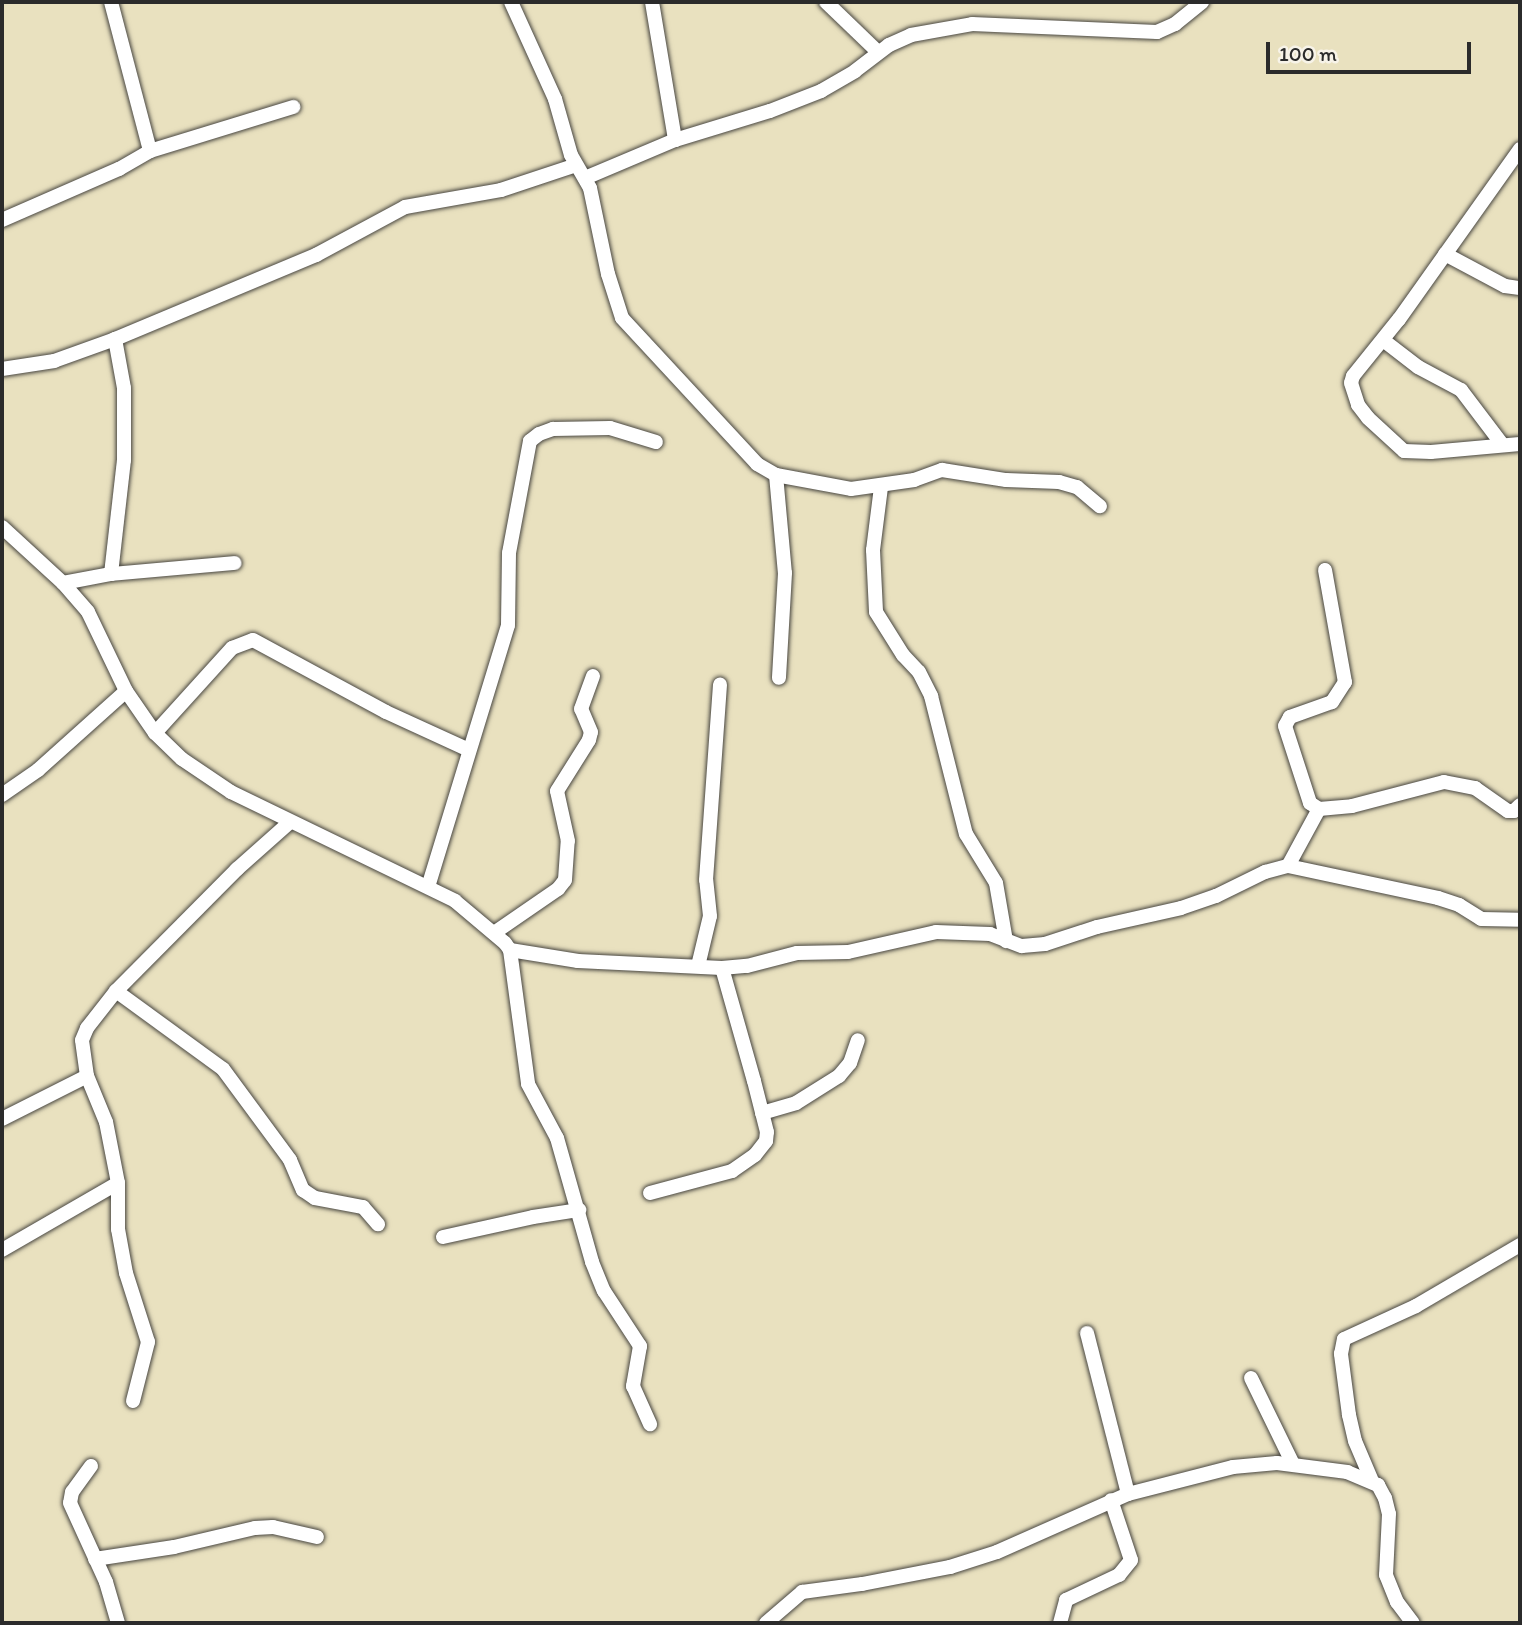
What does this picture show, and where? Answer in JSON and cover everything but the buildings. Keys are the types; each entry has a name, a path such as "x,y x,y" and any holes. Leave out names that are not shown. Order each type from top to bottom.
{"street":[{"path":"111,2 150,151"},
{"path":"511,2 555,99 576,165 592,193 608,274 622,318 703,405 741,451 776,475 832,487 881,486 946,470 1006,480 1070,484 1101,506"},
{"path":"652,2 675,140"},
{"path":"826,2 878,52"},
{"path":"585,178 675,140 770,111 821,92 855,71 878,52 911,35 961,24 1157,32 1175,24 1202,2"},
{"path":"2,220 119,169 150,151 293,107"},
{"path":"1520,149 1383,340 1353,376 1351,383 1358,405 1396,446 1408,452 1520,444"},
{"path":"2,369 54,360 116,339 316,255 405,207 501,190 576,165"},
{"path":"1445,254 1505,286 1520,288"},
{"path":"111,574 124,460 124,388 116,339"},
{"path":"1383,340 1418,367 1461,390 1502,444"},
{"path":"428,887 508,625 509,553 530,441 539,433 553,429 610,428 656,442"},
{"path":"776,475 785,573 779,678"},
{"path":"881,486 873,550 876,612 903,655 919,672 931,696 966,834 996,883 1006,941"},
{"path":"2,527 63,583 88,611 126,691 155,733 209,780 455,901 510,950 528,1084 557,1138 579,1210 583,1236 604,1291 640,1346 633,1386 650,1424"},
{"path":"63,583 111,574 235,563"},
{"path":"1319,810 1307,799 1285,726 1290,717 1332,702 1345,682 1325,570"},
{"path":"155,733 232,648 253,639 386,712 469,750"},
{"path":"494,933 558,889 565,880 568,841 557,791 589,740 591,732 582,709 593,676"},
{"path":"698,966 710,916 706,880 720,684"},
{"path":"2,795 38,770 126,691"},
{"path":"1319,810 1371,802 1444,782 1475,788 1508,811 1514,811 1520,805"},
{"path":"1288,866 1319,810"},
{"path":"133,1401 148,1342 124,1262 118,1230 118,1183 106,1122 87,1076 82,1040 87,1028 116,991 237,869 290,822"},
{"path":"510,950 578,961 722,968 747,966 797,954 855,951 936,932 970,931 990,934 1019,946 1045,944 1097,927 1157,915 1207,900 1265,872 1288,866 1438,898 1459,905 1481,919 1520,920"},
{"path":"650,1193 706,1178 744,1164 766,1142 762,1114 722,968"},
{"path":"116,991 223,1069 290,1160 303,1190 315,1198 363,1207 378,1224"},
{"path":"762,1114 796,1103 839,1076 850,1063 858,1040"},
{"path":"2,1119 87,1076"},
{"path":"2,1250 118,1183"},
{"path":"443,1237 579,1210"},
{"path":"1413,1623 1397,1602 1386,1575 1389,1514 1385,1498 1372,1481 1355,1441 1341,1354 1344,1339 1416,1306 1520,1245"},
{"path":"1087,1333 1128,1494"},
{"path":"1251,1378 1293,1464"},
{"path":"766,1623 802,1592 862,1584 950,1567 1009,1547 1111,1500 1233,1467 1293,1464 1347,1472 1372,1481"},
{"path":"91,1466 72,1492 70,1503 106,1582 118,1623"},
{"path":"1060,1623 1066,1601 1119,1575 1131,1560 1111,1500"},
{"path":"95,1559 174,1547 255,1528 273,1527 317,1536"}]}
